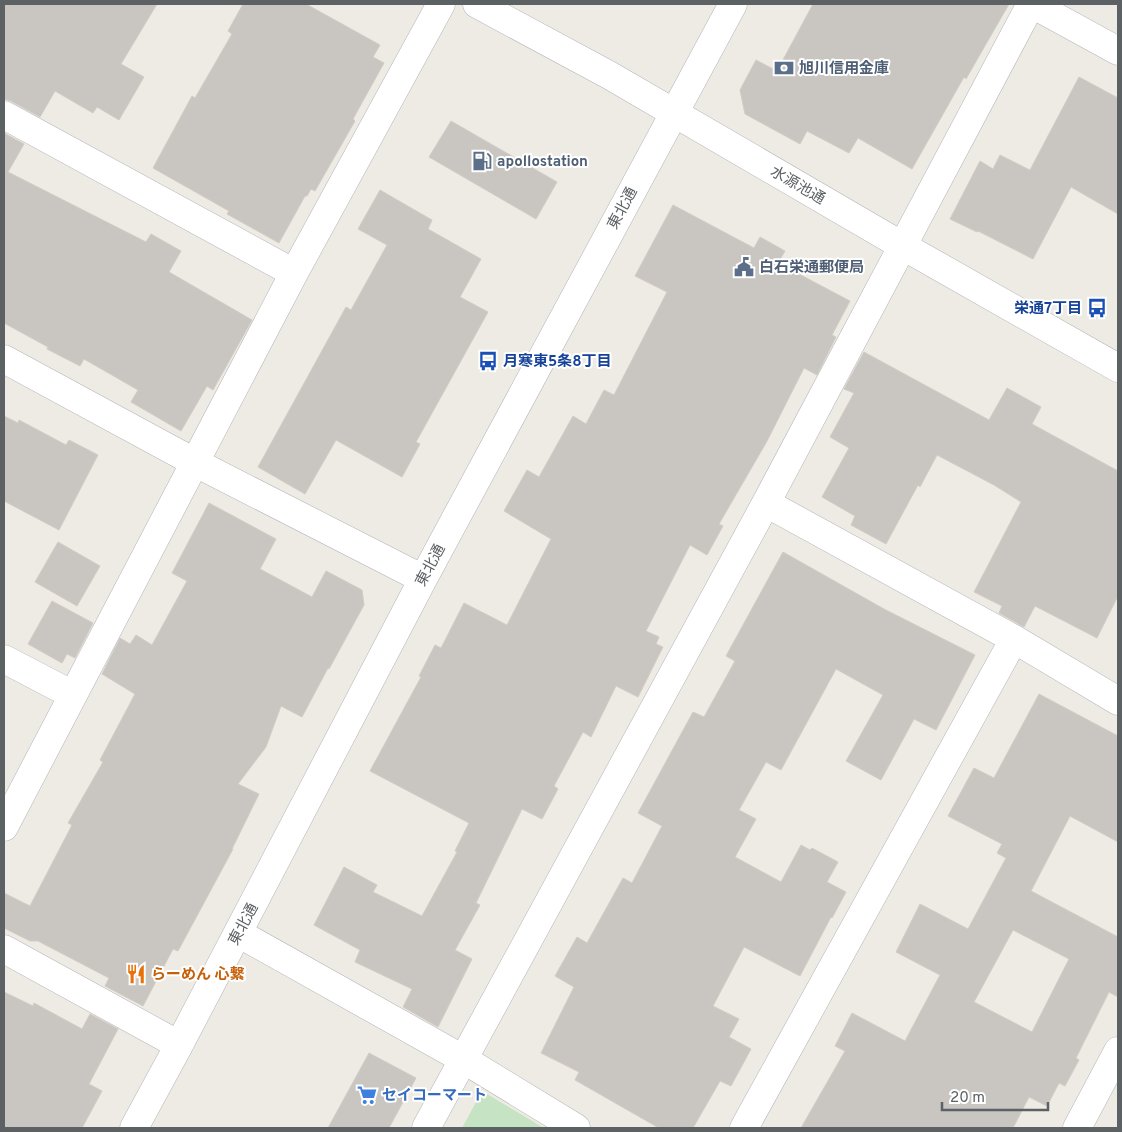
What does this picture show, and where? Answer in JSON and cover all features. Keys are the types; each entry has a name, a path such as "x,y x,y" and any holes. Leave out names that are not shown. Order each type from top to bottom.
{"street":[{"path":"4,827 294,274 442,4"},
{"name":"水源池通","path":"477,4 609,75 901,246 1118,368"},
{"name":"東北通","path":"134,1128 423,579 733,4"},
{"path":"426,1128 766,503 1031,4 1118,51"},
{"path":"4,115 294,274"},
{"path":"4,359 196,463 423,579"},
{"path":"766,503 1014,639 1118,701"},
{"path":"744,1128 1014,639"},
{"path":"4,659 73,695"},
{"path":"238,933 463,1059 576,1128"},
{"path":"4,949 179,1045"},
{"path":"1077,1128 1118,1051"}],"green space":[{"path":"482,1091 544,1128 462,1128"}],"building":[{"path":"4,4 157,4 121,64 144,77 119,120 97,107 93,113 55,91 40,117 4,99"},
{"path":"243,4 306,4 380,45 373,57 384,63 353,119 355,121 315,191 311,189 307,196 305,196 279,243 227,214 229,211 153,168 192,96 195,98 232,34 228,31"},
{"path":"813,4 1009,4 966,79 964,77 912,169 858,138 849,153 807,131 800,144 745,114 740,90 756,60 777,71"},
{"path":"1079,77 1118,98 1118,214 1071,187 1033,259 950,219 980,161 993,169 1000,155 1030,170"},
{"path":"451,121 557,182 536,219 429,157"},
{"path":"4,133 24,144 8,172 146,242 151,234 181,251 169,272 252,320 213,390 207,386 181,431 131,402 138,390 84,359 80,366 4,323"},
{"path":"380,190 432,220 428,229 481,259 460,297 488,312 416,442 420,444 402,477 336,440 305,494 258,467 346,307 351,310 387,245 358,229"},
{"path":"673,205 754,248 760,237 785,251 778,263 850,301 832,335 836,337 817,375 804,368 766,443 719,524 723,526 707,555 690,545 646,631 659,637 656,644 663,647 638,697 616,686 591,737 583,732 554,786 558,789 542,819 522,809 476,903 480,905 455,950 472,959 438,1027 403,1007 412,989 355,962 360,950 314,925 344,867 377,885 373,892 422,916 457,852 455,851 469,823 370,771 421,677 419,676 435,645 441,648 464,603 507,625 551,539 504,511 527,470 539,477 573,416 586,424 604,390 614,395 667,292 635,276"},
{"path":"864,352 989,420 1007,388 1041,407 1032,424 1118,471 1118,596 1097,638 1035,606 1024,627 999,613 1002,606 974,592 1021,502 994,485 937,455 920,487 918,485 886,544 851,525 855,516 822,497 849,448 830,437 854,393 844,389"},
{"path":"4,416 18,423 19,420 66,445 69,440 98,455 59,530 4,501"},
{"path":"209,503 276,539 260,569 312,597 326,571 362,590 364,605 302,717 281,706 266,747 238,784 259,794 233,849 178,951 173,949 143,1006 105,986 109,978 38,941 30,941 4,928 4,893 30,906 72,825 68,823 103,762 100,760 135,694 102,674 120,638 130,644 136,635 152,645 187,581 172,573"},
{"path":"58,542 100,566 77,606 35,582"},
{"path":"783,552 884,609 975,655 936,730 914,719 881,780 846,761 883,695 836,669 781,770 766,762 739,810 756,819 735,857 781,882 801,845 810,850 812,848 838,862 827,882 846,892 800,976 744,947 713,1006 739,1019 729,1037 751,1049 731,1086 720,1081 693,1128 659,1128 575,1080 579,1072 541,1053 574,987 555,976 577,937 587,943 623,878 632,883 662,826 638,813 693,712 704,717 735,661 726,656"},
{"path":"52,601 93,623 75,658 67,654 62,663 28,644"},
{"path":"1039,694 1118,736 1118,842 1070,816 1031,891 1118,937 1118,997 1109,992 1076,1058 1079,1060 1065,1086 1059,1083 1047,1106 1029,1097 1013,1128 801,1128 845,1051 835,1046 852,1013 905,1041 940,975 896,952 920,904 968,929 1006,858 997,853 1002,844 948,816 974,768 994,778","holes":["1013,930 1069,959 1032,1032 974,1002"]},
{"path":"4,992 33,1006 34,1003 82,1029 90,1014 118,1029 89,1084 102,1091 82,1128 4,1128"},
{"path":"369,1053 416,1078 389,1128 328,1128"}],"place":[{"name":"旭川信用金庫","path":"784,68"},
{"name":"apollostation","path":"482,161"},
{"name":"白石栄通郵便局","path":"744,267"},
{"name":"栄通7丁目","path":"1097,308"},
{"name":"月寒東5条8丁目","path":"488,361"},
{"name":"らーめん 心繋","path":"136,974"},
{"name":"セイコーマート","path":"367,1095"}]}
